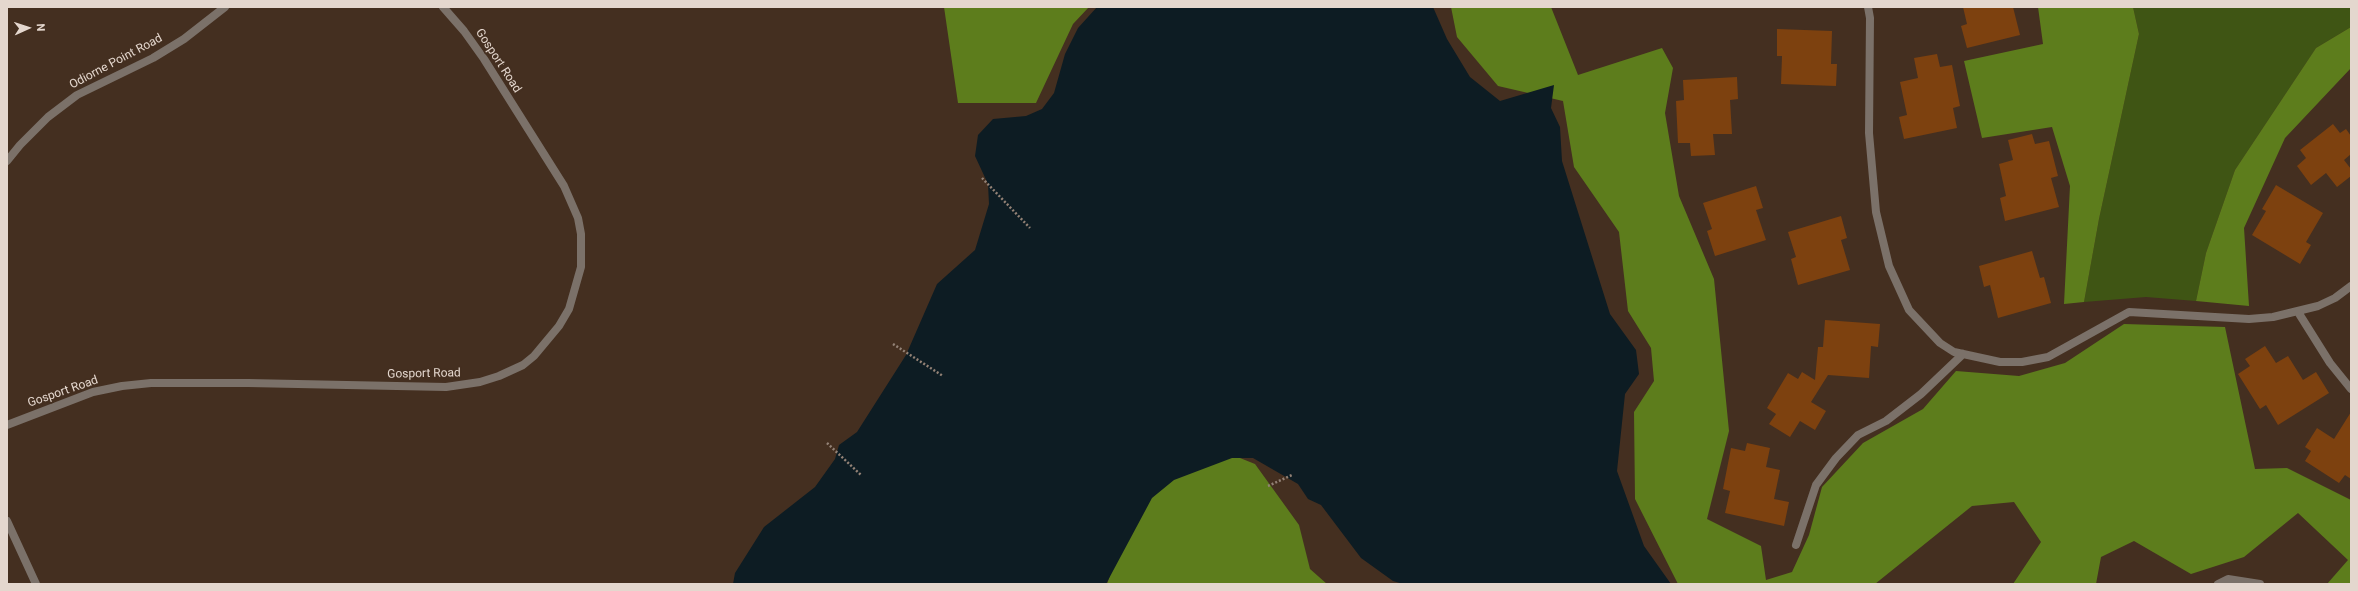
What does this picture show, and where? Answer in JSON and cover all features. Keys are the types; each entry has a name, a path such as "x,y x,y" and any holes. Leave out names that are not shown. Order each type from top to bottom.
{"street":[{"name":"Odiorne Point Road","path":"7,161 20,144 48,117 77,95 153,58 184,39 224,7"},
{"name":"Gosport Road","path":"7,425 86,394 122,386 151,383 248,383 446,388 480,382 499,376 523,365 534,356 559,326 569,309 581,267 581,234 578,218 564,186 488,66 464,31 443,7"},
{"path":"1868,7 1870,18 1870,133 1876,212 1889,266 1909,310 1940,343 1954,352 2000,362 2022,362 2048,357 2129,312 2249,319 2298,312 2335,298 2351,286"},
{"path":"2298,312 2330,363 2351,389"},
{"path":"1796,545 1816,485 1836,458 1858,435 1886,421 1921,394 1963,354"},
{"path":"7,521 36,584"},
{"path":"2218,584 2228,579 2260,584"}],"path":[{"path":"982,178 1030,228"},
{"path":"893,344 943,376"},
{"path":"827,443 861,475"},
{"path":"1268,486 1292,475"}],"green space":[{"path":"944,7 1089,7 1073,24 1036,103 958,103"},
{"path":"1451,7 1551,7 1578,75 1662,48 1673,68 1665,113 1679,196 1714,279 1729,431 1707,519 1761,546 1766,580 1792,572 1809,535 1822,487 1863,443 1923,409 1956,371 2019,376 2065,363 2124,324 2225,327 2255,469 2287,468 2351,500 2351,584 2327,584 2348,560 2298,513 2244,557 2191,574 2134,541 2101,557 2096,584 2013,584 2041,542 2014,502 1972,506 1875,584 1678,584 1635,499 1634,412 1654,381 1651,348 1628,311 1619,232 1574,167 1563,101 1498,86 1457,37"},
{"path":"2038,7 2133,7 2139,34 2099,219 2084,302 2064,304 2070,186 2052,127 1982,138 1964,61 2043,44"},
{"path":"2133,7 2351,7 2351,27 2316,48 2235,170 2206,253 2196,301 2146,297 2084,302 2099,219 2139,34"},
{"path":"2351,27 2351,68 2285,138 2244,228 2249,306 2196,301 2206,253 2235,170 2316,48"},
{"path":"1220,450 1255,464 1299,525 1310,569 1327,584 1107,584 1135,503"}],"shaded area":[{"path":"1097,7 1433,7 1447,39 1470,77 1500,101 1554,85 1551,108 1560,127 1562,161 1610,314 1636,350 1639,374 1625,394 1617,471 1644,546 1671,584 1403,584 1393,581 1361,558 1321,505 1308,499 1298,484 1253,458 1232,458 1174,480 1152,498 1106,584 733,584 735,573 764,527 815,487 835,459 839,445 857,432 906,355 937,284 975,250 989,204 988,184 975,156 978,135 993,119 1026,116 1042,109 1054,93 1065,54 1078,28"}],"building":[{"path":"1963,7 2013,7 2020,35 1967,48 1961,26 1967,24"},
{"path":"1777,29 1832,31 1831,64 1837,64 1836,86 1781,84 1782,56 1777,56"},
{"path":"1937,54 1940,67 1952,65 1960,106 1953,108 1957,128 1904,139 1899,117 1907,115 1900,82 1918,78 1914,58"},
{"path":"1737,77 1738,99 1730,100 1732,134 1713,134 1715,155 1691,156 1690,143 1678,143 1676,101 1684,100 1683,80"},
{"path":"2333,124 2340,133 2346,129 2351,136 2351,154 2344,160 2351,169 2351,176 2337,187 2326,173 2311,185 2297,166 2306,158 2300,150"},
{"path":"2032,134 2035,144 2049,141 2058,176 2051,178 2059,207 2005,221 2000,198 2006,196 1999,164 2013,160 2008,140"},
{"path":"2276,185 2323,213 2306,242 2311,245 2300,264 2252,235 2266,211 2262,209"},
{"path":"1756,186 1763,208 1756,210 1766,240 1715,256 1707,231 1712,229 1703,203"},
{"path":"1841,216 1847,238 1841,240 1850,270 1798,285 1791,259 1796,257 1788,232"},
{"path":"2032,251 2040,278 2044,277 2051,303 1998,318 1990,285 1984,287 1979,266"},
{"path":"1825,320 1880,324 1878,347 1871,346 1869,378 1828,375 1811,402 1826,411 1815,430 1800,421 1790,437 1769,424 1776,414 1767,408 1788,373 1798,379 1802,372 1815,380 1818,347 1823,347"},
{"path":"2265,346 2276,363 2288,356 2303,380 2316,372 2329,393 2278,425 2266,405 2260,409 2238,374 2250,366 2245,359"},
{"path":"2351,412 2351,479 2345,475 2339,483 2305,461 2311,451 2305,447 2317,428 2334,439"},
{"path":"1747,443 1770,448 1766,467 1780,470 1774,499 1789,502 1784,526 1725,513 1730,491 1723,489 1731,448 1745,451"}]}
